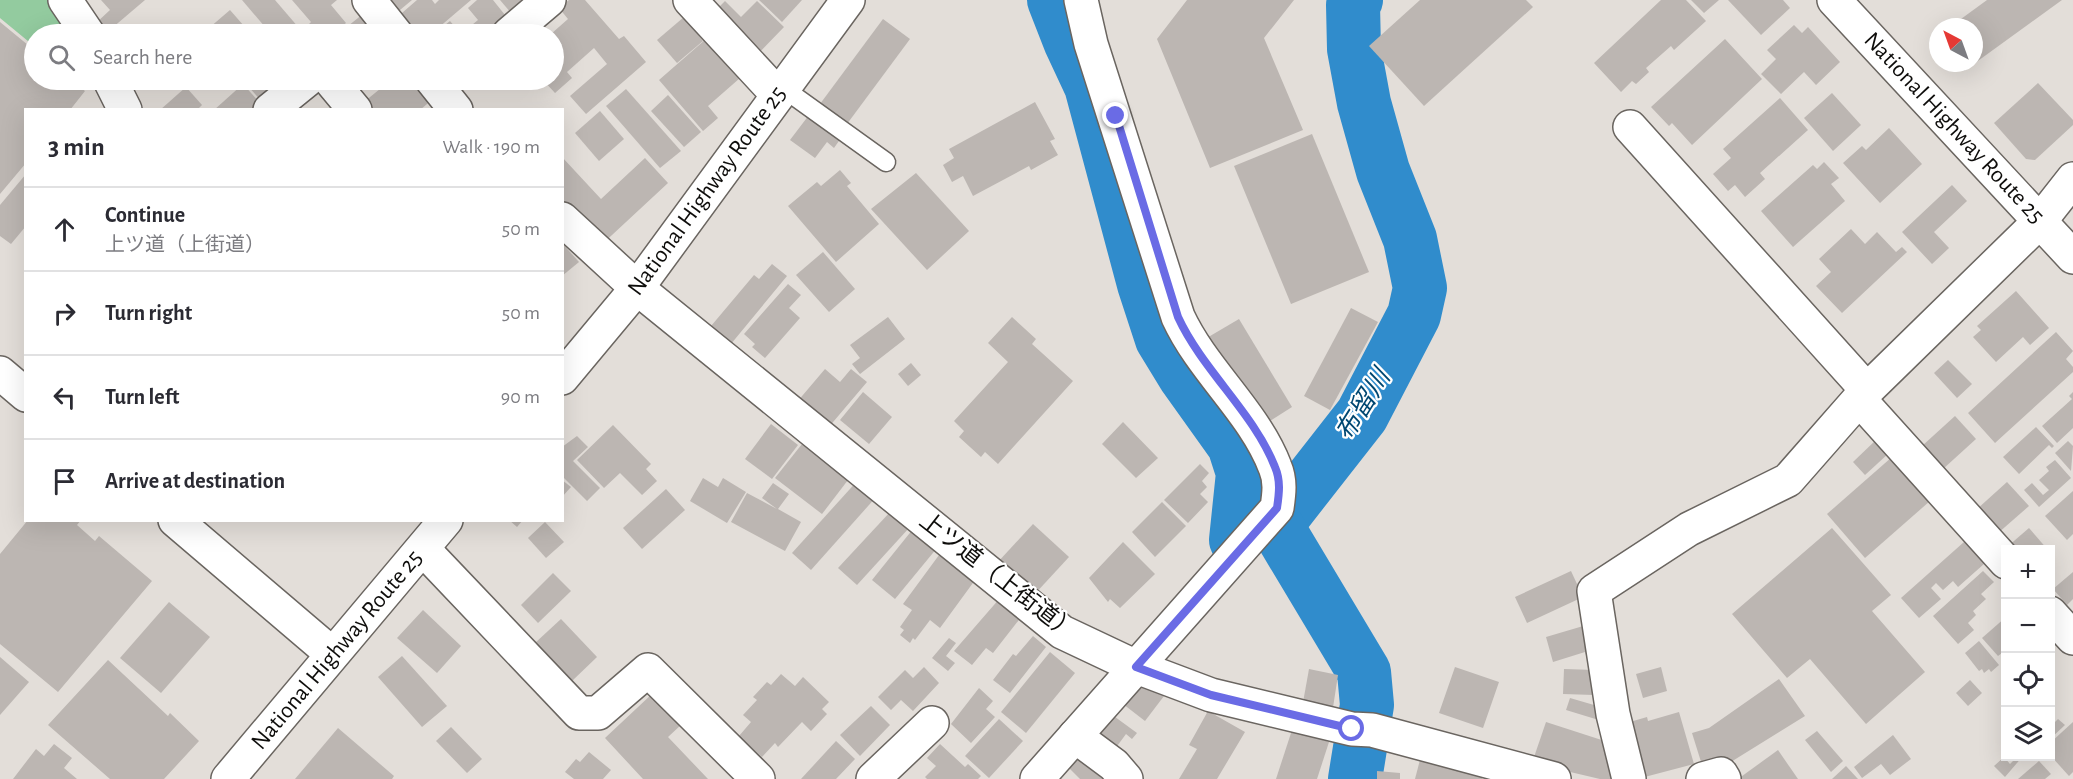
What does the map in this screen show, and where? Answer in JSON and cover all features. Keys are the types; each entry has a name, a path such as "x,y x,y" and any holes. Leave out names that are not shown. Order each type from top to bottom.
{"main road":[{"path":"65,0 81,24"},
{"path":"369,0 388,24"},
{"path":"521,24 549,0"},
{"path":"690,0 781,92"},
{"path":"1037,779 1277,508 1280,490 1276,468 1258,435 1190,344 1178,317 1091,44 1081,0"},
{"name":"National Highway Route 25","path":"1834,0 2073,257"},
{"name":"National Highway Route 25","path":"565,368 637,288 846,1"},
{"path":"115,90 124,108"},
{"path":"272,108 295,90"},
{"path":"338,90 353,108"},
{"path":"1630,127 2001,556"},
{"path":"1629,779 1613,714 1594,591 1689,530 1788,480 1863,394 2040,221 2073,179"},
{"name":"上ツ道（上街道）","path":"564,221 637,288 1062,632 1135,667 1211,695 1362,730 1554,779"},
{"path":"0,373 24,393"},
{"path":"176,522 331,653"},
{"name":"National Highway Route 25","path":"228,779 331,653 444,522"},
{"path":"423,549 579,713 598,713 648,670 758,779"},
{"path":"2055,618 2073,638"},
{"path":"873,779 932,723"},
{"path":"1075,736 1114,765 1126,779"},
{"path":"1703,779 1721,774 1724,779"}],"lane":[{"path":"781,92 886,162"}],"green space":[{"path":"0,0 47,0 64,24 24,24 24,38 0,18"}],"building":[{"path":"101,0 145,0 117,24 95,24 110,10"},
{"path":"242,0 275,0 296,24 262,24"},
{"path":"292,0 337,0 331,5 346,23 309,24 311,22"},
{"path":"381,0 412,0 394,15"},
{"path":"417,0 432,0 435,4 439,0 471,0 443,24 400,24 395,19"},
{"path":"477,0 493,0 509,20 504,24 473,24 478,20 468,8"},
{"path":"500,0 528,0 511,13"},
{"path":"569,0 585,0 619,39 624,36 646,62 586,114 570,96 607,64 594,48 567,72 572,78 564,85 562,24 568,19 559,8"},
{"path":"759,0 802,0 782,22"},
{"path":"1187,0 1294,0 1264,38 1303,130 1210,168 1157,39"},
{"path":"1420,0 1526,0 1533,7 1424,106 1369,46"},
{"path":"1661,0 1686,0 1706,21 1674,50 1671,46 1646,68 1649,72 1636,84 1632,81 1621,92 1594,63"},
{"path":"1691,0 1719,0 1704,13"},
{"path":"1728,0 1783,0 1790,8 1761,35"},
{"path":"1987,0 2062,0 1983,57 1983,18 1962,18"},
{"path":"725,1 741,17 757,1 784,27 753,59 710,16"},
{"path":"230,10 242,24 214,24"},
{"path":"363,14 371,24 350,24"},
{"path":"684,17 703,41 677,63 657,40"},
{"path":"883,19 910,39 847,124 820,104"},
{"path":"0,22 24,42 24,90 85,91 72,108 24,108 24,165 0,194"},
{"path":"1794,25 1802,33 1808,27 1840,62 1816,85 1804,72 1781,94 1761,74 1776,59 1767,50"},
{"path":"706,39 740,78 708,106 718,118 703,131 659,80"},
{"path":"1725,39 1762,79 1692,145 1672,123 1669,126 1651,107"},
{"path":"2038,83 2073,120 2073,125 2035,160 2026,159 1994,123"},
{"path":"626,89 681,151 660,168 606,106"},
{"path":"183,90 189,90 202,105 199,108 162,108"},
{"path":"236,90 248,90 261,104 257,108 216,108"},
{"path":"251,90 285,90 266,106"},
{"path":"379,90 427,90 434,98 422,108 360,108 359,106"},
{"path":"1832,93 1861,125 1833,151 1804,118"},
{"path":"668,95 701,132 684,147 651,111"},
{"path":"1780,98 1808,130 1760,173 1765,179 1745,197 1735,185 1728,191 1713,174 1731,158 1723,149"},
{"path":"1035,102 1055,139 1050,141 1058,155 1031,170 1029,166 973,196 963,176 952,182 943,165 954,158 949,149"},
{"path":"600,111 624,139 599,161 575,133"},
{"path":"809,115 841,138 834,148 827,142 815,158 790,140"},
{"path":"1889,128 1922,164 1880,203 1843,163 1862,146 1866,150"},
{"path":"1312,134 1369,272 1291,304 1234,166"},
{"path":"645,158 668,183 598,248 564,211 564,159 601,199"},
{"path":"1824,162 1839,178 1831,184 1845,201 1793,247 1761,211 1813,165 1817,169"},
{"path":"840,170 851,183 847,186 879,224 836,262 788,206 817,182 821,186"},
{"path":"916,173 969,231 927,270 871,209"},
{"path":"24,176 24,228 11,244 0,236 0,205"},
{"path":"1952,185 1967,201 1934,232 1949,248 1932,264 1902,232"},
{"path":"1851,229 1865,244 1877,232 1896,252 1902,247 1907,252 1842,313 1816,286 1831,272 1819,259"},
{"path":"564,245 579,262 564,274"},
{"path":"823,252 855,289 829,312 796,275"},
{"path":"772,264 787,276 726,350 706,332 754,275 759,279"},
{"path":"788,284 801,295 789,308 800,318 765,358 752,347 755,344 744,334"},
{"path":"2016,291 2049,328 2030,345 2023,337 1996,362 1973,337 1981,330 1977,326"},
{"path":"1351,308 1378,322 1330,410 1304,396"},
{"path":"888,317 905,339 860,374 852,364 860,358 850,345"},
{"path":"1012,317 1036,339 1032,344 1073,381 998,464 985,452 981,457 959,437 964,431 954,421 1008,362 988,343"},
{"path":"1239,319 1292,407 1259,428 1205,339"},
{"path":"2056,332 2073,351 2066,359 2073,367 2073,372 1995,443 1968,413"},
{"path":"1948,360 1972,384 1957,398 1934,373"},
{"path":"911,363 921,375 908,386 898,374"},
{"path":"825,369 840,382 851,369 867,382 828,428 797,402"},
{"path":"863,392 892,417 869,444 840,420"},
{"path":"2073,392 2073,428 2057,443 2042,426 2072,399 2069,396"},
{"path":"1955,416 1976,439 1943,469 1922,446"},
{"path":"1123,422 1158,458 1136,478 1102,444"},
{"path":"771,424 798,445 772,479 745,459"},
{"path":"613,425 651,464 646,469 657,481 642,495 620,473 604,488 577,460"},
{"path":"2036,427 2054,446 2052,448 2049,445 2019,474 2003,457"},
{"path":"577,436 588,447 573,461 600,488 587,501 564,478 564,446"},
{"path":"1877,439 1889,453 1865,475 1853,462"},
{"path":"2068,441 2073,446 2071,471 2055,453"},
{"path":"802,444 848,480 822,514 775,478"},
{"path":"1892,457 1930,501 1865,558 1827,514"},
{"path":"2055,460 2071,478 2039,507 2024,490 2032,483 2043,495 2049,490 2039,480 2049,471 2046,467"},
{"path":"1200,464 1209,473 1202,481 1207,487 1200,494 1208,502 1188,523 1164,500"},
{"path":"703,478 718,487 723,478 746,492 727,523 690,501"},
{"path":"859,479 877,496 811,570 792,553"},
{"path":"564,482 571,487 564,495"},
{"path":"2007,482 2029,506 1997,534 1976,510"},
{"path":"773,483 789,494 778,509 801,522 785,551 731,522 747,493 777,509 762,498"},
{"path":"666,489 685,510 642,549 623,528"},
{"path":"2073,491 2073,534 2067,540 2045,516"},
{"path":"1162,502 1186,526 1155,557 1132,532"},
{"path":"891,511 909,528 857,585 838,568"},
{"path":"26,522 79,522 77,525 95,541 99,536 152,581 58,692 0,644 0,554"},
{"path":"511,522 521,522 517,527"},
{"path":"545,522 564,542 546,558 528,538"},
{"path":"1033,524 1069,557 1033,596 997,563"},
{"path":"1832,528 1891,595 1872,611 1925,672 1866,724 1810,659 1787,678 1732,614"},
{"path":"2029,528 2044,545 2009,545"},
{"path":"913,529 937,548 895,599 872,580"},
{"path":"1973,534 1993,556 1958,587 1953,581 1943,590 1936,583 1931,588 1941,599 1919,618 1901,598"},
{"path":"1123,542 1155,574 1120,608 1110,599 1108,602 1089,578"},
{"path":"942,551 978,576 940,628 930,620 915,640 913,638 910,643 900,635 904,630 900,627 912,610 903,604"},
{"path":"1571,571 1583,597 1527,623 1515,597"},
{"path":"1983,571 1994,582 1981,594 1986,599 1973,611 1976,615 1968,623 1974,630 1958,644 1933,616"},
{"path":"2073,572 2073,599 2067,605 2055,591 2055,587"},
{"path":"553,573 571,591 538,623 521,605"},
{"path":"1000,598 1022,616 993,653 986,648 972,665 954,651"},
{"path":"169,602 210,637 161,693 120,658"},
{"path":"423,610 461,646 437,673 397,638"},
{"path":"561,619 597,657 572,681 535,643"},
{"path":"2001,621 2001,654 1998,656 1982,638"},
{"path":"1590,624 1599,655 1587,658 1585,652 1553,662 1546,637"},
{"path":"1033,636 1046,647 1010,693 993,680 1013,654 1016,656"},
{"path":"949,638 956,643 946,656 955,663 948,671 932,658"},
{"path":"1979,641 1999,665 1991,672 1989,669 1984,673 1982,669 1979,671 1965,653"},
{"path":"1050,652 1075,673 1026,733 1001,712"},
{"path":"402,656 447,706 422,727 378,677"},
{"path":"0,657 29,682 0,715"},
{"path":"108,660 168,716 170,713 199,741 164,779 110,779 48,725"},
{"path":"924,667 939,683 913,711 901,700 891,710 878,697 905,670 913,678"},
{"path":"1455,667 1499,682 1483,728 1439,713"},
{"path":"1661,667 1667,691 1643,698 1636,674"},
{"path":"1309,669 1338,675 1332,714 1302,708"},
{"path":"1564,669 1595,670 1594,695 1563,694"},
{"path":"781,674 795,686 803,677 829,702 822,709 827,714 811,731 802,722 778,747 775,743 762,757 739,736 751,722 743,715 757,700 753,697 767,682 771,685"},
{"path":"1779,679 1805,716 1726,765 1702,765 1692,733 1709,728"},
{"path":"1142,680 1164,696 1145,721 1123,704"},
{"path":"1970,680 1982,693 1968,706 1956,693"},
{"path":"979,688 993,701 986,709 995,717 971,743 951,724"},
{"path":"653,693 682,724 668,737 708,779 643,779 605,738"},
{"path":"1597,696 1602,721 1566,710 1570,698 1594,705"},
{"path":"871,706 890,725 860,756 840,735"},
{"path":"1208,711 1245,732 1217,779 1179,779 1197,749 1189,745"},
{"path":"1679,712 1694,764 1637,779 1623,724 1647,717 1648,721"},
{"path":"1111,714 1137,733 1132,739 1126,734 1109,757 1090,743"},
{"path":"999,719 1023,741 989,778 965,756"},
{"path":"2058,719 2065,725 2055,734 2055,722"},
{"path":"1546,722 1614,744 1623,779 1600,779 1532,763"},
{"path":"2073,722 2073,772 2069,776 2055,761 2055,738"},
{"path":"451,727 482,759 467,773 436,741"},
{"path":"338,728 394,776 392,779 295,779"},
{"path":"1292,730 1329,742 1317,779 1276,779"},
{"path":"1817,731 1843,761 1831,772 1805,740"},
{"path":"1893,735 1911,759 1890,775 1881,764 1862,778 1854,767"},
{"path":"836,741 855,759 836,779 801,779"},
{"path":"54,744 72,758 64,768 77,779 13,779 36,749 44,756"},
{"path":"940,744 965,767 968,764 981,776 978,779 927,779 925,777 936,766 927,758"},
{"path":"1085,748 1118,779 1080,779 1068,767"},
{"path":"1778,750 1798,779 1738,779"},
{"path":"589,752 611,770 603,779 574,779 565,772 576,759 580,762"},
{"path":"1421,756 1484,772 1482,779 1415,779"},
{"path":"2001,760 2010,764 2013,761 2019,761 2005,777 1994,766"},
{"path":"2039,761 2051,774 2045,779 2018,779"},
{"path":"1846,766 1858,779 1832,779"},
{"path":"1377,771 1400,773 1400,779 1377,779"}],"waterway":[{"path":"1054,0 1091,86 1144,284 1162,339 1184,375 1234,445 1243,473 1236,540"},
{"name":"布留川","path":"1276,525 1362,415 1414,315 1420,288 1410,239 1383,171 1364,103 1354,49 1353,5 1356,0"},
{"name":"布留川","path":"1276,525 1364,672 1367,705 1355,779"}],"route":[{"path":"1116,116 1178,317 1190,344 1258,435 1276,468 1280,490 1277,508 1136,667 1211,695 1352,729"}]}
